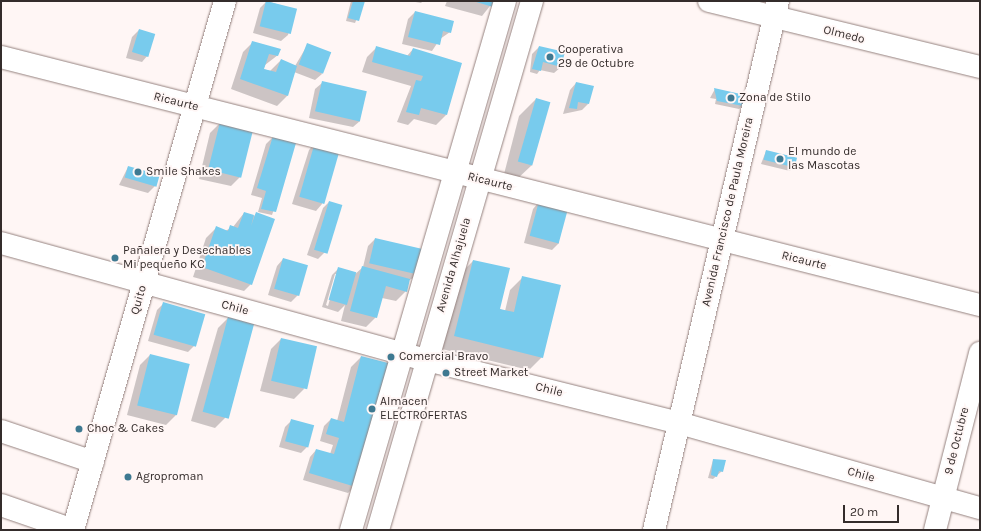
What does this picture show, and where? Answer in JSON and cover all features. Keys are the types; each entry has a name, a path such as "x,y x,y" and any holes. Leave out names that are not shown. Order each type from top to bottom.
{"street":[{"name":"Quito","path":"73,530 225,1"},
{"path":"351,530 453,172 505,1"},
{"name":"Avenida Alhajuela","path":"378,530 532,1"},
{"name":"Olmedo","path":"709,1 776,9 980,67"},
{"name":"Avenida Francisco de Paula Moreira","path":"654,530 776,9"},
{"name":"Ricaurte","path":"1,57 980,306"},
{"name":"Chile","path":"1,243 402,354 679,423 980,508"},
{"name":"9 de Octubre","path":"935,530 980,353"},
{"path":"1,431 92,462"},
{"path":"1,505 73,530"}],"building":[{"path":"266,1 297,9 291,34 260,26"},
{"path":"353,1 365,1 359,21 348,18"},
{"path":"473,1 495,1 493,7"},
{"path":"415,11 454,21 451,33 443,31 440,45 408,37"},
{"path":"139,29 155,34 148,57 132,52"},
{"path":"252,41 281,49 278,56 269,54 264,69 276,72 281,59 297,66 288,96 240,79"},
{"path":"307,43 331,52 323,74 299,64"},
{"path":"376,46 410,56 413,48 462,63 447,115 421,108 419,115 406,112 416,80 421,81 423,76 372,62"},
{"name":"Cooperativa 29 de Octubre","path":"539,46 565,52 561,67 543,62 541,71 532,69"},
{"path":"322,81 367,91 360,122 315,111"},
{"path":"576,82 594,86 589,104 578,102 577,109 569,108"},
{"name":"Zona de Stilo","path":"714,88 745,95 743,106 717,101"},
{"path":"536,98 550,102 532,166 518,161"},
{"path":"220,122 253,130 241,178 208,170"},
{"path":"273,136 296,143 276,212 261,209 266,191 257,188"},
{"path":"315,142 340,149 324,204 299,197"},
{"name":"El mundo de las Mascotas","path":"766,150 797,158 795,167 764,160"},
{"path":"128,166 160,175 156,187 125,178"},
{"path":"329,201 342,205 327,254 314,250"},
{"path":"539,201 568,209 559,244 530,236"},
{"path":"244,212 254,215 251,226 256,212 275,219 252,285 202,267 216,226 228,231 230,225 238,228"},
{"path":"375,238 425,249 419,275 369,263"},
{"path":"283,258 308,265 299,296 274,289"},
{"path":"473,260 510,268 500,309 514,312 522,276 561,285 543,358 454,336"},
{"path":"362,266 410,279 407,292 386,286 377,318 350,311"},
{"path":"338,267 356,272 347,305 329,300"},
{"path":"163,302 205,314 196,347 154,335"},
{"path":"228,317 254,324 229,419 203,412"},
{"path":"281,338 317,346 307,389 271,381"},
{"path":"150,354 190,364 177,415 137,405"},
{"path":"361,356 392,364 356,487 309,473 316,449 334,454 339,438 326,434 331,418 344,422"},
{"path":"291,419 314,425 308,447 285,441"},
{"path":"713,459 726,460 723,472 719,471 717,477 711,475"}],"place":[{"name":"Cooperativa 29 de Octubre","path":"550,57"},
{"name":"Zona de Stilo","path":"731,98"},
{"name":"El mundo de las Mascotas","path":"780,159"},
{"name":"Smile Shakes","path":"138,172"},
{"name":"Pañalera y Desechables Mi pequeño KC","path":"115,258"},
{"name":"Comercial Bravo","path":"391,357"},
{"name":"Street Market","path":"446,373"},
{"name":"Almacen ELECTROFERTAS","path":"372,409"},
{"name":"Choc & Cakes","path":"79,429"},
{"name":"Agroproman","path":"128,477"}]}
